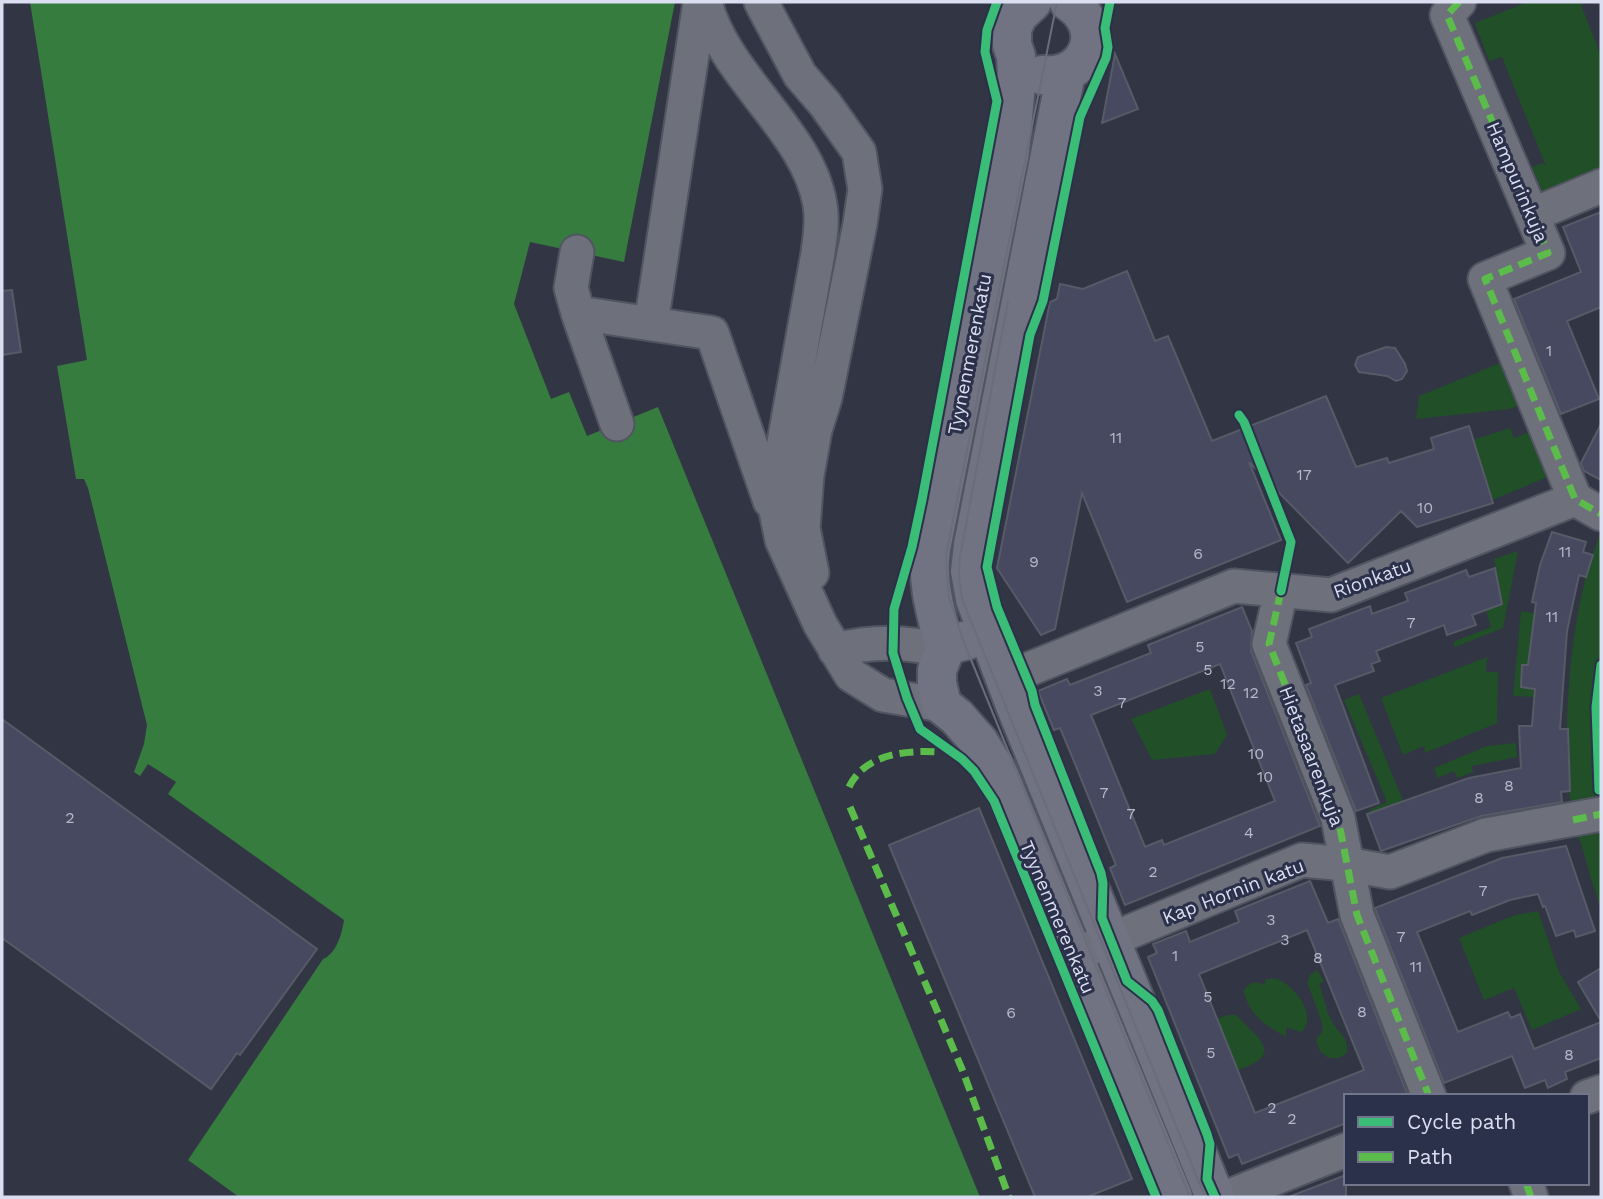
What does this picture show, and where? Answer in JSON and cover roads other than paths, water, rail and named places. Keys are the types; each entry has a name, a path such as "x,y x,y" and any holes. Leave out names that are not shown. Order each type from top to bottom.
{"main road":[{"name":"Tyynenmerenkatu","path":"1032,2 1018,15 1012,29 1017,86 1010,152 928,568 931,593 945,650 937,670 936,683 942,705 970,732 993,764 1173,1197"},
{"path":"1016,56 1027,68 1042,75 1066,73 1077,66 1089,48 1090,30 1081,7"},
{"name":"Tyynenmerenkatu","path":"1066,73 972,558 972,584 975,599 1015,705 1215,1197"},
{"path":"945,650 963,640 978,640 1000,661"}],"street":[{"path":"651,324 699,2"},
{"path":"705,2 711,24 734,62 800,153 810,173 820,205 818,253 778,476 775,506 782,540"},
{"path":"761,2 800,75 825,104 859,152 865,189 825,398 815,430 807,475 803,528 827,637"},
{"name":"Hampurinkuja","path":"1455,12 1548,253 1485,279 1588,506"},
{"path":"1532,215 1601,186"},
{"path":"577,252 571,288 617,424"},
{"path":"578,313 712,333 782,540 827,637 851,675 883,695 942,705"},
{"name":"Rionkatu","path":"1000,661 1234,586 1331,595 1588,506"},
{"name":"Hietasaarenkuja","path":"1281,591 1269,644 1338,818 1357,915 1428,1094"},
{"path":"827,637 857,645 900,642 945,650"},
{"name":"Kap Hornin katu","path":"1074,955 1302,860 1390,872 1486,835 1587,817"},
{"path":"1227,1197 1344,1151"}],"tram line":[{"path":"1057,2 946,555 949,597 963,640 1190,1197"},
{"path":"1008,301 960,557 962,599 1205,1197"}]}
